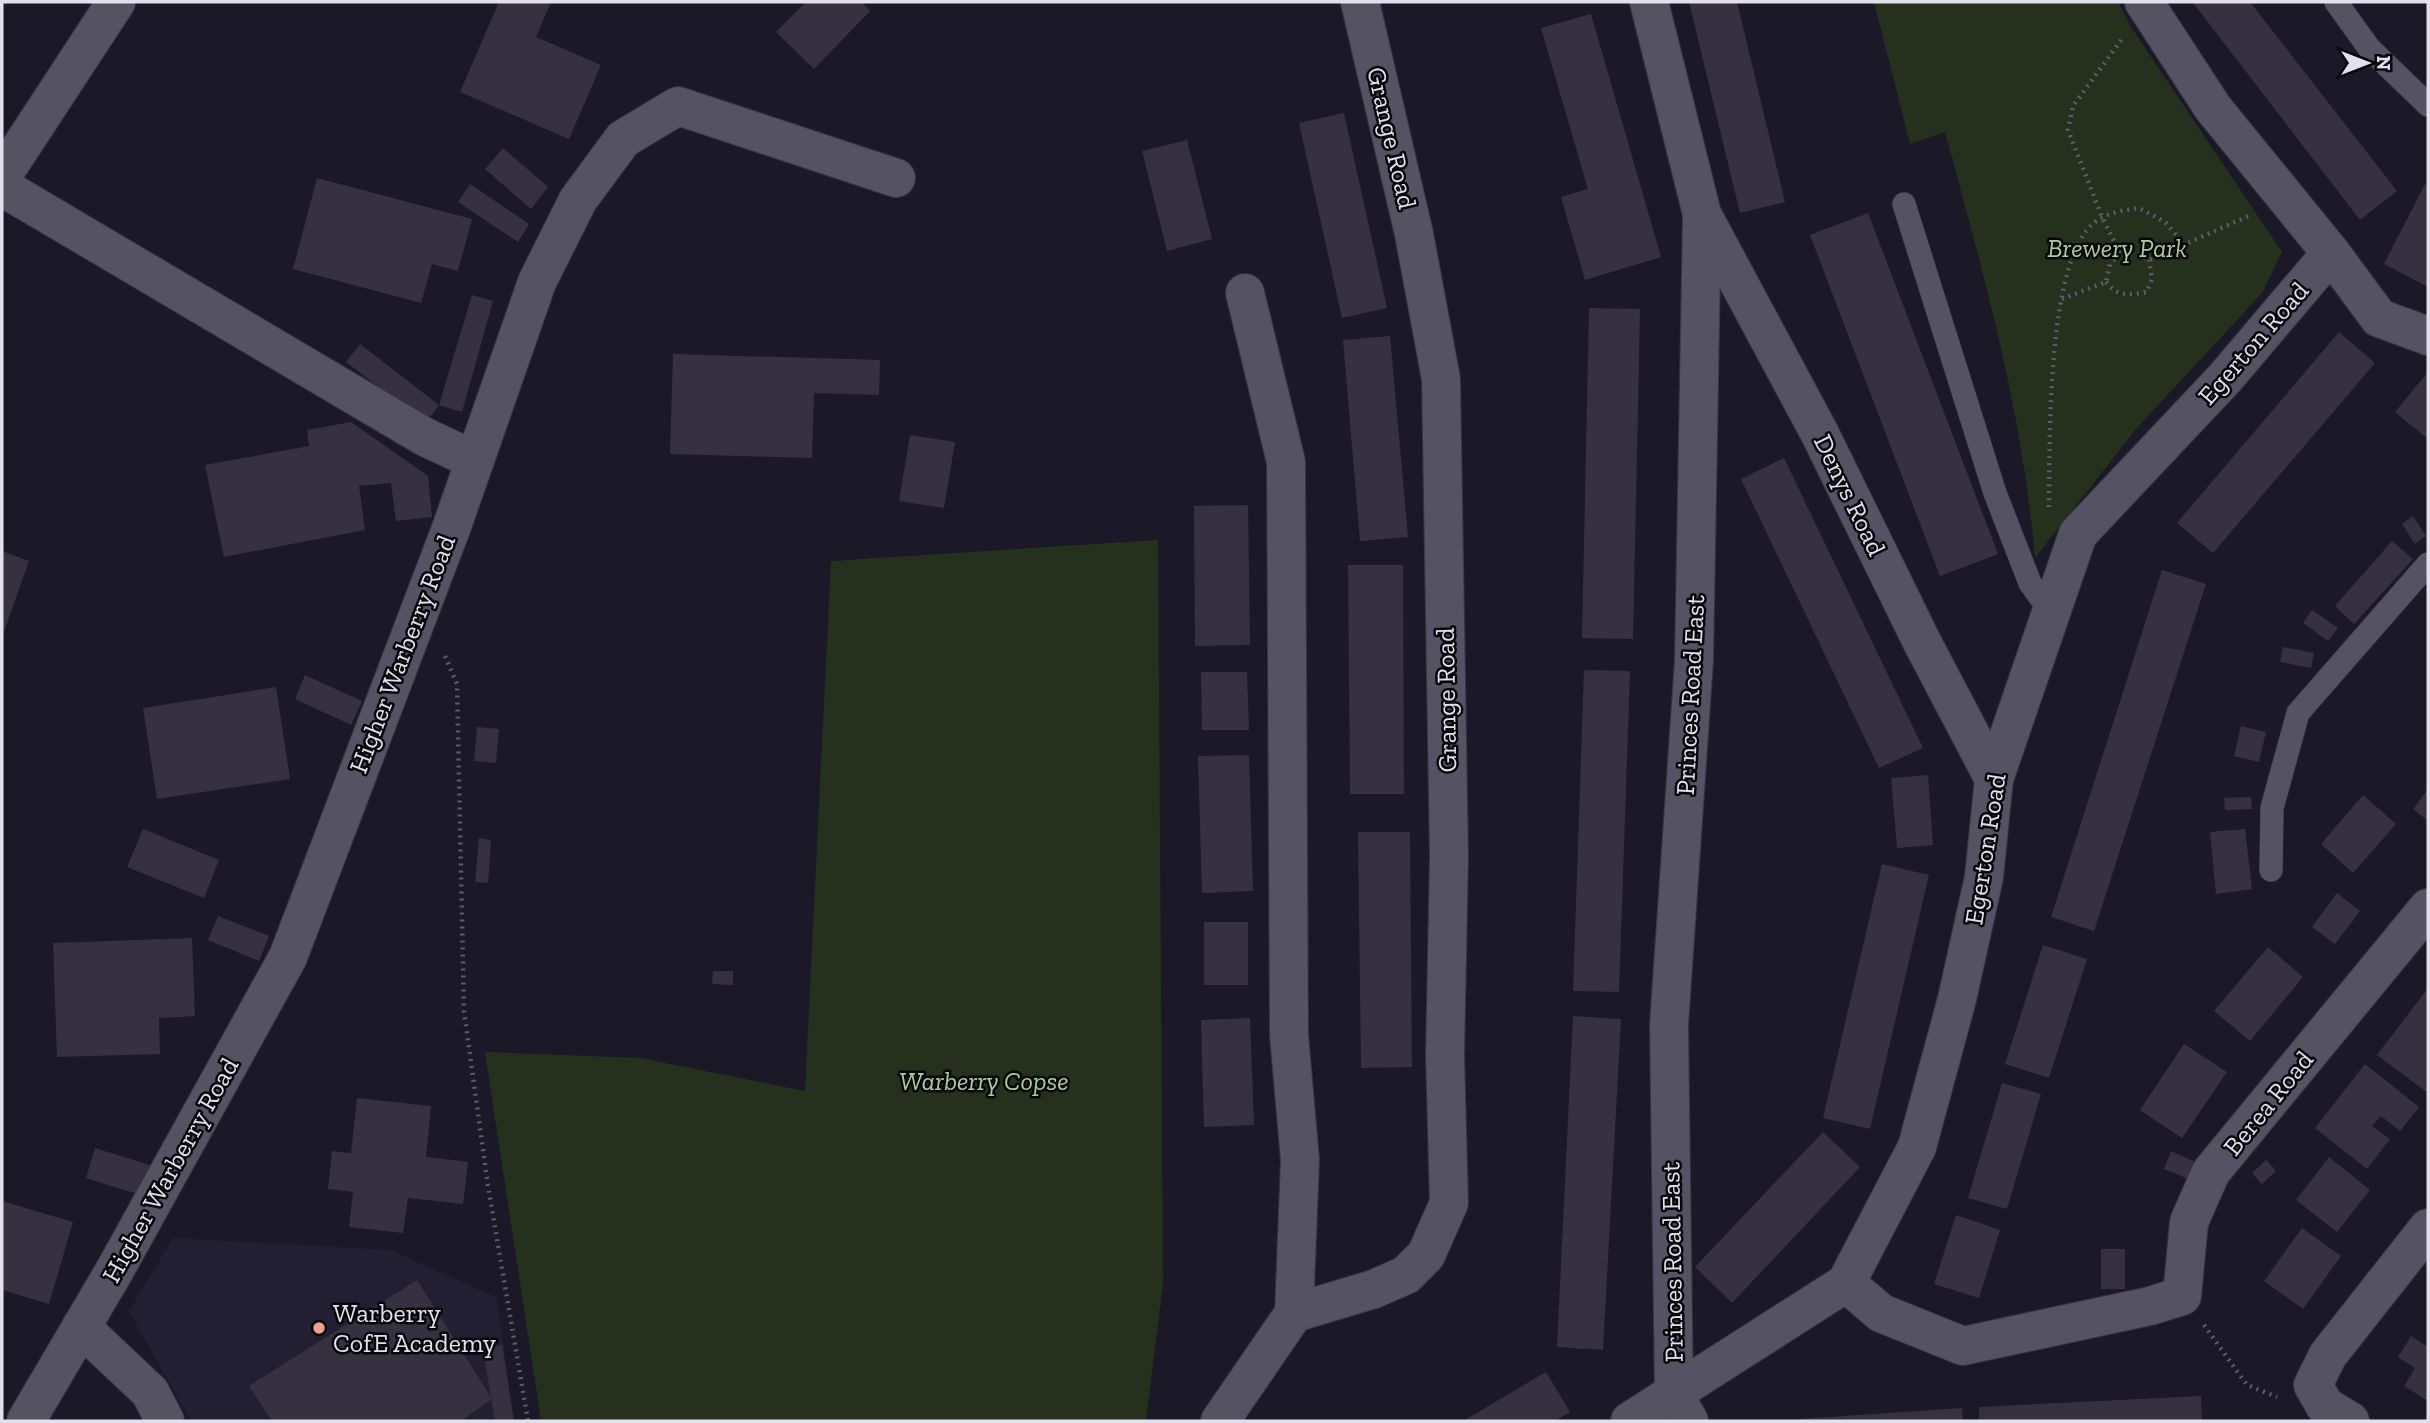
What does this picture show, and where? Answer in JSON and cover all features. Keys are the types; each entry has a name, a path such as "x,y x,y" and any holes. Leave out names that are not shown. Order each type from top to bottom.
{"street":[{"path":"2,176 116,2"},
{"name":"Grange Road","path":"1294,1313 1374,1289 1406,1275 1426,1255 1449,1203 1445,1055 1449,857 1441,379 1414,234 1360,2"},
{"name":"Princes Road East","path":"1649,2 1702,214 1694,660 1668,1025 1681,1408"},
{"path":"2147,7 2213,108 2332,253 2379,318 2428,336"},
{"name":"Higher Warberry Road","path":"26,1421 288,957 422,601 537,282 578,200 623,139 678,106 896,178"},
{"path":"2,187 425,437 474,460"},
{"name":"Denys Road","path":"1702,214 1820,434 1922,642 1994,779"},
{"name":"Egerton Road","path":"1681,1408 1846,1283 1917,1147 1957,999 1984,877 1994,779 2078,534 2225,378 2332,253"},
{"path":"1220,1421 1294,1313 1300,1160 1289,1035 1286,461 1245,293"},
{"name":"Berea Road","path":"2166,1301 2189,1222 2211,1172 2428,908"},
{"path":"2350,1421 2325,1406 2313,1385 2328,1355 2428,1228"},
{"path":"1846,1283 1881,1313 1963,1346 2166,1301"},
{"path":"80,1327 150,1392 166,1421"},
{"path":"1630,1421 1681,1408"}],"lane":[{"path":"2336,2 2369,48 2428,105"},
{"path":"1904,204 1994,493 2030,583 2052,612"},
{"path":"2271,870 2272,808 2298,713 2428,564"}],"path":[{"path":"2120,253 2102,217 2068,130 2073,106 2147,7"},
{"path":"2120,253 2136,254 2149,260 2241,221 2285,195"},
{"path":"2049,509 2050,406 2062,300 2086,232 2102,217 2139,208 2165,222 2186,246"},
{"path":"2120,253 2110,264 2106,282 2112,290 2128,295 2147,292 2152,279 2149,260"},
{"path":"2062,300 2106,282"},
{"path":"422,601 457,684 464,1012 488,1186 528,1421"},
{"path":"2166,1301 2247,1385"}],"shaded area":[{"name":"Warberry CofE Academy","path":"173,1238 391,1250 497,1298 514,1421 191,1421 129,1311"}],"green space":[{"name":"Brewery Park","path":"1874,2 2118,2 2131,27 2282,252 2262,293 2136,429 2035,558 2021,450 2000,343 1945,132 1910,144"},
{"name":"Warberry Copse","path":"1158,540 1163,1284 1146,1421 541,1421 485,1052 640,1058 805,1091 831,561"}],"building":[{"path":"499,2 551,2 536,37 601,65 569,139 460,92"},
{"path":"806,2 861,2 870,11 814,69 776,32"},
{"path":"1689,2 1737,2 1785,202 1740,213"},
{"path":"2250,2 2397,191 2360,220 2194,4"},
{"path":"1591,14 1661,257 1585,280 1561,197 1588,189 1541,28"},
{"path":"1344,113 1387,308 1342,318 1299,123"},
{"path":"1187,140 1212,239 1167,251 1142,151"},
{"path":"503,148 548,187 531,209 485,169"},
{"path":"317,178 472,219 458,271 432,264 421,303 293,269"},
{"path":"470,184 529,224 518,242 458,202"},
{"path":"2425,184 2428,186 2428,287 2384,264"},
{"path":"1868,213 1998,554 1940,576 1810,235"},
{"path":"472,295 493,301 462,412 439,405"},
{"path":"1589,308 1640,309 1633,639 1582,638"},
{"path":"2339,332 2375,363 2213,553 2177,523"},
{"path":"1390,336 1408,537 1360,541 1343,340"},
{"path":"360,344 439,405 426,423 346,362"},
{"path":"673,354 880,360 879,395 814,393 812,458 670,454"},
{"path":"2428,372 2428,439 2395,412"},
{"path":"351,422 428,476 432,517 396,521 391,483 359,486 365,530 224,557 205,465 309,446 307,430"},
{"path":"910,435 955,442 944,508 899,501"},
{"path":"1784,458 1923,748 1879,768 1741,479"},
{"path":"1248,505 1250,645 1195,646 1194,506"},
{"path":"2413,516 2426,536 2415,544 2402,524"},
{"path":"2392,541 2413,559 2354,624 2335,606"},
{"path":"2,551 29,561 2,637"},
{"path":"1348,565 1403,565 1404,794 1350,794"},
{"path":"2162,570 2206,584 2094,931 2051,917"},
{"path":"2312,610 2338,628 2328,641 2303,623"},
{"path":"2283,647 2314,653 2311,668 2280,662"},
{"path":"1584,670 1630,671 1619,992 1573,991"},
{"path":"1201,672 1247,672 1249,730 1202,730"},
{"path":"305,675 362,701 351,725 295,699"},
{"path":"276,687 290,779 157,799 143,708"},
{"path":"2241,726 2266,732 2259,762 2234,756"},
{"path":"477,727 499,729 496,763 474,761"},
{"path":"1249,755 1253,891 1202,893 1198,756"},
{"path":"1928,775 1933,845 1897,848 1891,778"},
{"path":"2428,789 2428,821 2413,809"},
{"path":"2363,795 2396,824 2353,873 2321,844"},
{"path":"2251,797 2252,809 2225,810 2224,798"},
{"path":"143,829 219,860 204,898 127,867"},
{"path":"2245,829 2252,889 2216,894 2210,832"},
{"path":"1358,832 1410,832 1412,1067 1361,1068"},
{"path":"479,838 491,840 488,883 475,882"},
{"path":"1882,864 1929,875 1870,1129 1823,1118"},
{"path":"2337,893 2360,911 2335,944 2312,927"},
{"path":"218,916 269,936 259,961 208,940"},
{"path":"1204,922 1248,922 1248,985 1204,985"},
{"path":"192,938 195,1016 159,1018 160,1054 57,1057 53,943"},
{"path":"2043,945 2087,959 2049,1078 2005,1064"},
{"path":"2268,947 2303,977 2250,1041 2214,1011"},
{"path":"713,971 733,971 733,985 712,984"},
{"path":"2428,988 2428,1093 2377,1055"},
{"path":"1573,1016 1621,1019 1603,1350 1557,1347"},
{"path":"1250,1018 1254,1125 1204,1127 1201,1020"},
{"path":"2184,1044 2227,1072 2182,1138 2140,1110"},
{"path":"2365,1064 2419,1107 2400,1131 2381,1116 2372,1126 2390,1139 2367,1169 2315,1128"},
{"path":"2002,1083 2041,1094 2007,1209 1968,1198"},
{"path":"357,1098 431,1106 426,1157 468,1162 463,1204 408,1198 403,1233 349,1227 353,1192 328,1189 332,1151 351,1153"},
{"path":"1823,1132 1860,1167 1732,1303 1695,1267"},
{"path":"95,1148 153,1166 144,1196 86,1178"},
{"path":"2171,1151 2196,1162 2188,1179 2164,1169"},
{"path":"2329,1157 2370,1190 2337,1232 2296,1200"},
{"path":"2266,1160 2276,1171 2262,1184 2252,1173"},
{"path":"2,1201 73,1222 49,1304 2,1290"},
{"path":"1956,1215 2000,1230 1979,1298 1934,1284"},
{"path":"2302,1228 2341,1256 2303,1309 2264,1281"},
{"path":"2101,1249 2125,1249 2125,1289 2101,1289"},
{"path":"417,1280 492,1399 461,1421 272,1421 249,1386"},
{"path":"2411,1336 2428,1347 2428,1401 2404,1386 2415,1368 2398,1357"},
{"path":"502,1345 514,1421 495,1421 483,1349"},
{"path":"1546,1372 1570,1412 1555,1421 1463,1421"},
{"path":"2201,1396 2202,1421 1979,1421 1979,1407"},
{"path":"1962,1408 1963,1421 1799,1421 1799,1419"}],"place":[{"name":"Warberry CofE Academy","path":"319,1328"}]}
